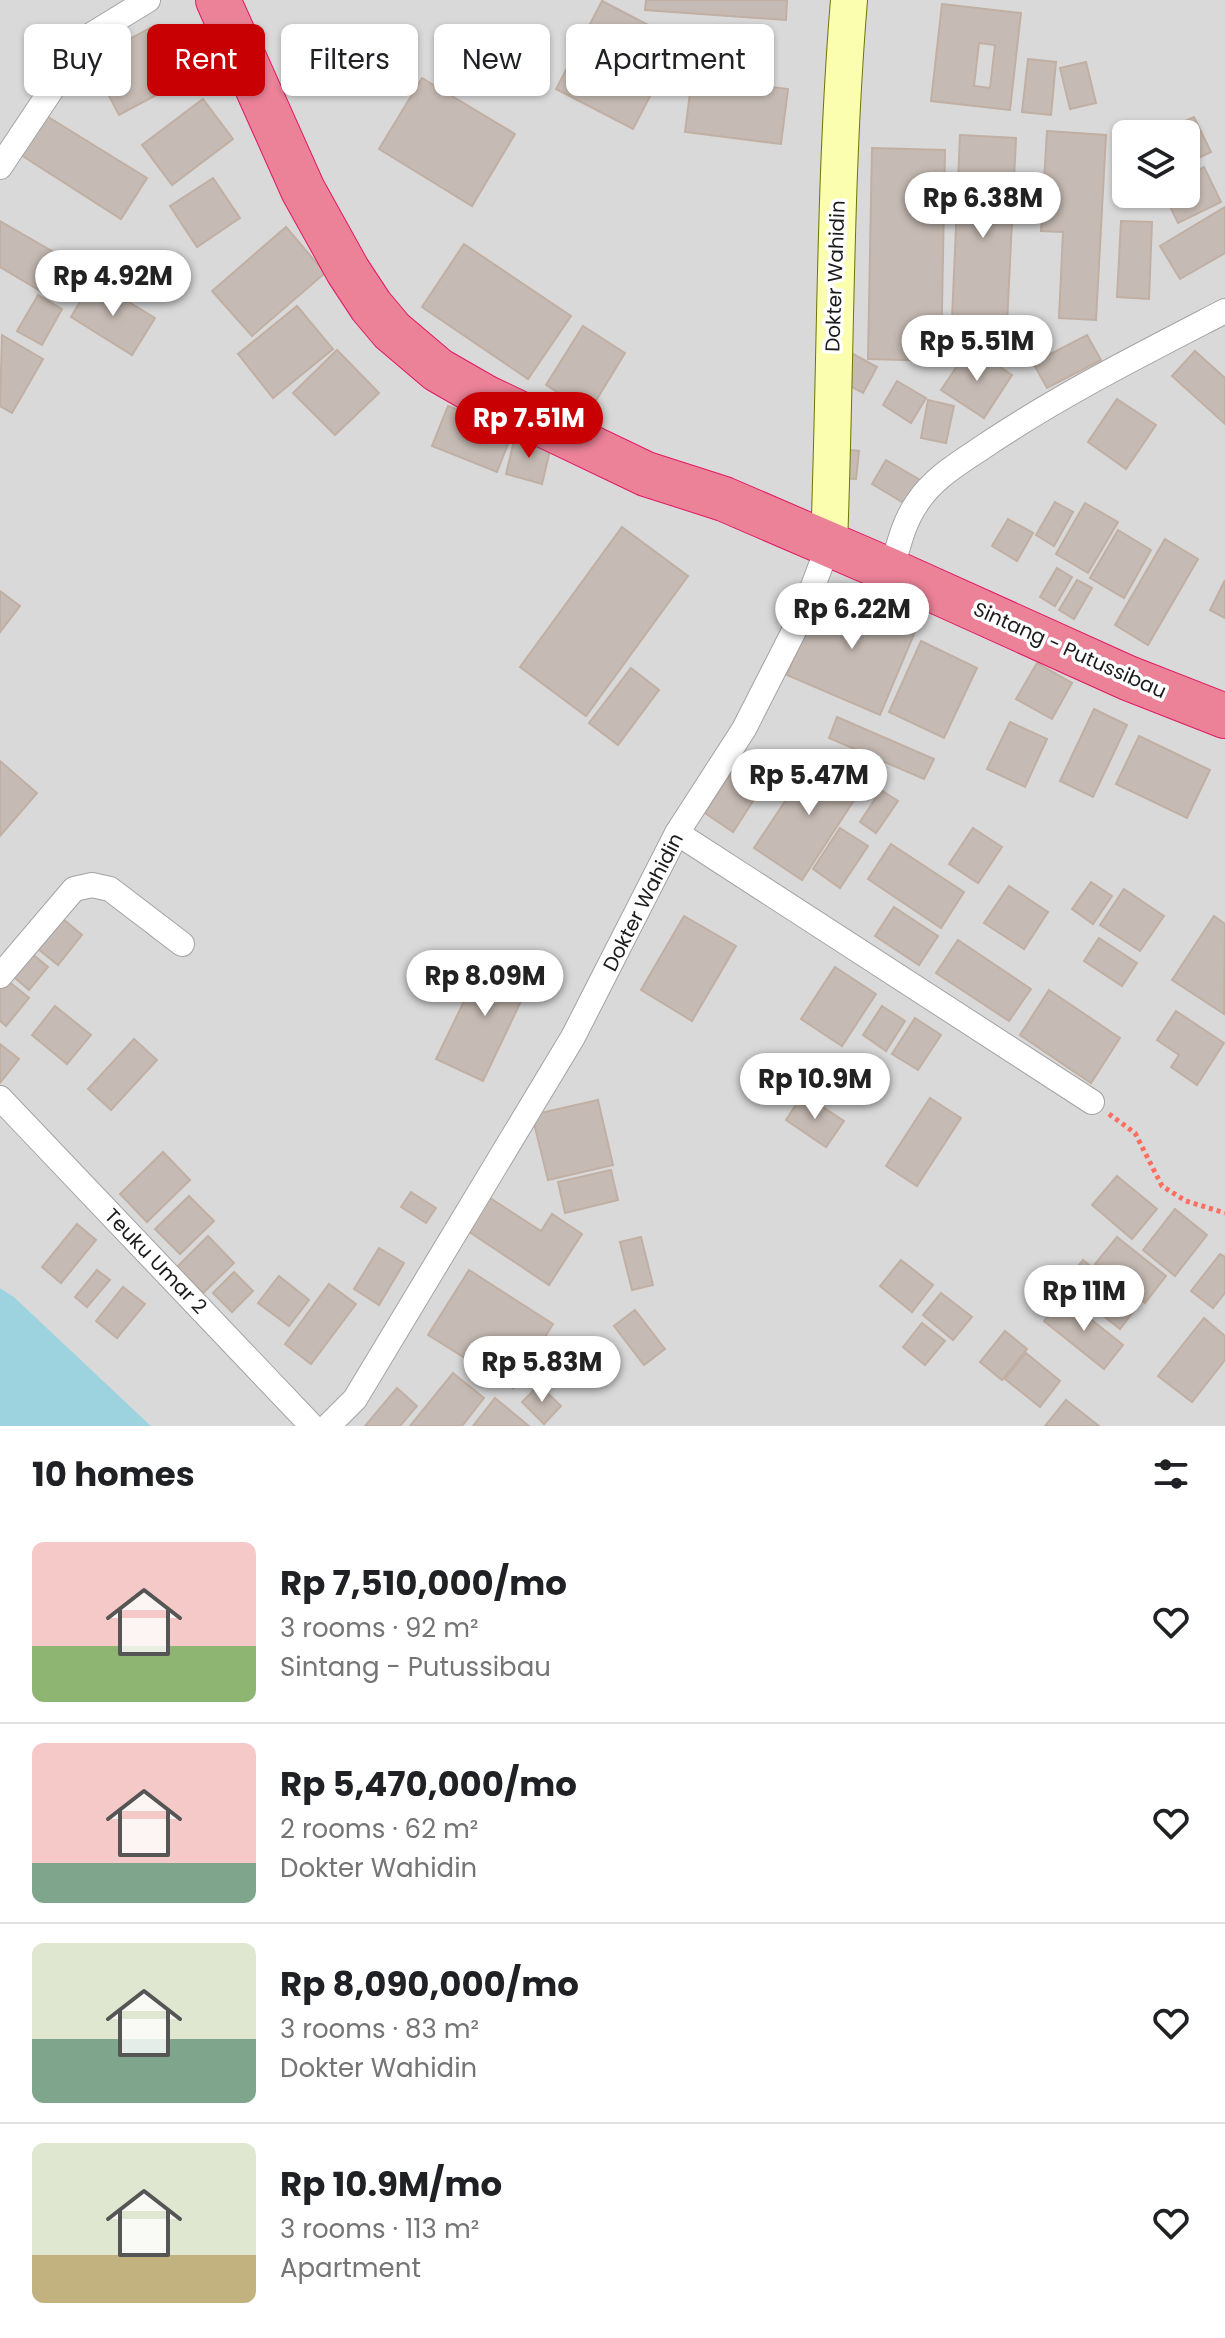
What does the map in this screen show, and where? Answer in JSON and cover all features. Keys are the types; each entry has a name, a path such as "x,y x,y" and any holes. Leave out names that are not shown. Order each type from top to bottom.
{"highway":[{"name":"Sintang - Putussibau","path":"218,0 303,190 348,271 392,331 438,370 499,404 646,474 724,499 1128,678 1225,716"}],"street":[{"path":"0,167 86,38 148,0"},
{"name":"Dokter Wahidin","path":"328,1426 355,1399 573,1037 677,833 744,729 802,615 829,544 832,336 841,94 849,0"},
{"path":"891,571 903,528 916,504 947,471 1052,403 1225,311"},
{"path":"677,833 1092,1102"},
{"path":"0,976 74,889 92,885 110,889 182,944"},
{"name":"Teuku Umar 2","path":"0,1098 312,1426"}],"path":[{"path":"1092,1102 1135,1133 1162,1186 1186,1201 1225,1213"}],"shaded area":[{"path":"0,0 1225,0 1225,1426 151,1426 14,1297 0,1288"}],"water":[{"path":"0,1288 14,1297 151,1426 0,1426"}],"building":[{"path":"646,0 787,0 786,20 645,10"},
{"path":"602,1 646,24 590,24"},
{"path":"942,4 1021,13 1010,110 931,101","holes":["979,43 995,45 990,88 974,86"]},
{"path":"147,30 147,96 155,96 119,115 109,96 131,96 131,38"},
{"path":"1028,59 1056,62 1051,115 1022,112"},
{"path":"1086,62 1096,103 1070,109 1060,68"},
{"path":"566,70 566,94 556,89"},
{"path":"422,78 434,85 434,96 452,96 515,134 472,206 379,149 411,96 418,96 418,85"},
{"path":"774,87 788,89 781,144 685,132 690,96 774,96"},
{"path":"569,96 650,96 633,129"},
{"path":"203,99 233,139 172,185 142,145"},
{"path":"45,115 147,178 121,219 21,155"},
{"path":"1200,129 1211,152 1200,157"},
{"path":"1047,131 1106,135 1096,320 1059,318 1063,232 1041,231"},
{"path":"960,135 1016,138 1006,345 951,342"},
{"path":"872,148 945,150 941,361 868,359"},
{"path":"1204,167 1221,202 1178,223 1171,208 1200,208 1200,169"},
{"path":"213,178 240,218 197,247 170,206"},
{"path":"1225,207 1225,253 1180,279 1160,246"},
{"path":"0,221 76,265 56,300 0,267"},
{"path":"1121,221 1152,222 1149,299 1117,297"},
{"path":"286,227 325,273 252,336 212,291"},
{"path":"464,244 571,316 528,379 422,307"},
{"path":"93,280 155,318 132,355 71,317"},
{"path":"38,295 62,309 42,345 17,331"},
{"path":"297,306 333,349 273,398 238,354"},
{"path":"583,326 625,353 589,412 546,385"},
{"path":"2,335 43,359 12,413 0,406"},
{"path":"1087,335 1101,360 1047,388 1033,363"},
{"path":"970,347 1012,375 984,418 941,390"},
{"path":"337,350 379,393 335,435 293,393"},
{"path":"1195,351 1225,378 1225,424 1172,376"},
{"path":"853,354 877,367 863,393 839,380"},
{"path":"897,381 926,398 911,423 883,405"},
{"path":"1117,399 1156,425 1126,469 1088,442"},
{"path":"928,400 954,406 946,443 921,438"},
{"path":"448,406 513,431 497,472 432,446"},
{"path":"515,437 551,446 542,484 506,474"},
{"path":"841,449 859,451 856,479 839,478"},
{"path":"886,460 922,481 907,505 872,484"},
{"path":"1055,502 1073,512 1054,546 1036,535"},
{"path":"1085,503 1118,522 1088,573 1056,554"},
{"path":"1008,519 1033,533 1017,561 992,546"},
{"path":"622,527 688,576 586,716 520,667"},
{"path":"1118,530 1151,550 1124,598 1090,578"},
{"path":"1165,539 1198,559 1148,645 1115,625"},
{"path":"1057,568 1072,577 1055,606 1040,597"},
{"path":"1077,580 1092,588 1074,619 1059,610"},
{"path":"1225,580 1225,618 1210,610"},
{"path":"824,587 917,627 880,715 787,675"},
{"path":"0,591 20,606 0,632"},
{"path":"921,641 977,668 944,738 889,712"},
{"path":"1037,663 1072,683 1052,719 1016,699"},
{"path":"631,668 659,690 618,745 589,723"},
{"path":"1094,709 1127,725 1093,797 1060,781"},
{"path":"837,717 934,759 924,779 829,738"},
{"path":"1010,722 1047,739 1025,787 987,769"},
{"path":"1139,736 1210,770 1187,818 1116,784"},
{"path":"817,753 864,785 802,880 754,848"},
{"path":"740,760 768,778 733,832 705,813"},
{"path":"0,761 37,793 0,836"},
{"path":"881,790 898,801 876,833 860,822"},
{"path":"840,828 868,846 840,888 813,869"},
{"path":"973,828 1002,847 978,883 949,864"},
{"path":"891,844 964,892 941,928 868,879"},
{"path":"1091,882 1112,896 1093,924 1072,909"},
{"path":"1009,886 1048,912 1024,949 984,923"},
{"path":"1124,889 1164,916 1140,951 1100,925"},
{"path":"894,907 938,936 919,965 875,936"},
{"path":"57,914 82,935 58,965 32,944"},
{"path":"684,916 736,946 692,1021 641,990"},
{"path":"1214,916 1225,924 1224,1014 1172,980"},
{"path":"1099,938 1137,963 1122,986 1084,961"},
{"path":"958,940 1031,989 1009,1021 936,973"},
{"path":"25,948 48,967 29,990 7,971"},
{"path":"487,954 533,976 483,1081 436,1059"},
{"path":"835,967 876,994 842,1046 801,1019"},
{"path":"2,976 29,998 6,1026 0,1021"},
{"path":"1049,990 1120,1038 1091,1083 1020,1035"},
{"path":"55,1006 91,1035 67,1064 32,1035"},
{"path":"882,1006 905,1021 886,1051 863,1035"},
{"path":"1176,1011 1224,1043 1197,1085 1171,1067 1179,1055 1157,1040"},
{"path":"915,1018 941,1035 918,1070 892,1054"},
{"path":"134,1039 157,1060 111,1110 88,1089"},
{"path":"0,1044 19,1059 0,1083"},
{"path":"803,1094 844,1121 826,1147 786,1120"},
{"path":"930,1098 961,1118 917,1186 886,1166"},
{"path":"598,1100 613,1165 548,1180 532,1115"},
{"path":"163,1152 190,1180 147,1222 120,1194"},
{"path":"611,1170 618,1200 565,1213 558,1182"},
{"path":"1117,1176 1157,1209 1132,1239 1092,1205"},
{"path":"411,1192 436,1208 426,1223 401,1207"},
{"path":"189,1196 214,1221 180,1254 155,1229"},
{"path":"487,1196 541,1231 552,1214 582,1234 549,1285 465,1229"},
{"path":"1175,1209 1207,1235 1175,1276 1143,1250"},
{"path":"77,1224 96,1240 61,1283 42,1267"},
{"path":"208,1236 234,1263 203,1293 177,1267"},
{"path":"641,1237 653,1285 632,1290 620,1242"},
{"path":"1117,1237 1166,1276 1145,1303 1095,1264"},
{"path":"379,1248 404,1263 379,1305 354,1289"},
{"path":"1220,1254 1225,1257 1225,1293 1213,1308 1191,1291"},
{"path":"901,1260 933,1285 912,1312 880,1286"},
{"path":"1083,1260 1139,1304 1120,1329 1064,1284"},
{"path":"97,1270 110,1280 87,1307 75,1297"},
{"path":"469,1270 553,1324 513,1388 428,1335"},
{"path":"234,1272 253,1291 232,1312 213,1293"},
{"path":"279,1276 309,1300 289,1326 258,1303"},
{"path":"329,1284 356,1304 311,1364 285,1344"},
{"path":"123,1287 145,1304 117,1338 96,1321"},
{"path":"941,1293 972,1317 953,1340 923,1315"},
{"path":"1063,1297 1123,1345 1104,1369 1044,1321"},
{"path":"635,1310 665,1349 644,1365 614,1326"},
{"path":"1204,1318 1225,1336 1225,1360 1192,1402 1158,1376"},
{"path":"922,1323 945,1341 925,1365 903,1347"},
{"path":"1005,1331 1027,1349 1002,1380 980,1362"},
{"path":"1026,1353 1060,1381 1040,1407 1005,1379"},
{"path":"453,1373 484,1398 462,1426 410,1426"},
{"path":"539,1385 561,1406 544,1424 522,1402"},
{"path":"397,1388 417,1406 400,1426 365,1426"},
{"path":"495,1398 529,1426 473,1426"},
{"path":"1066,1400 1099,1426 1045,1426"}]}
